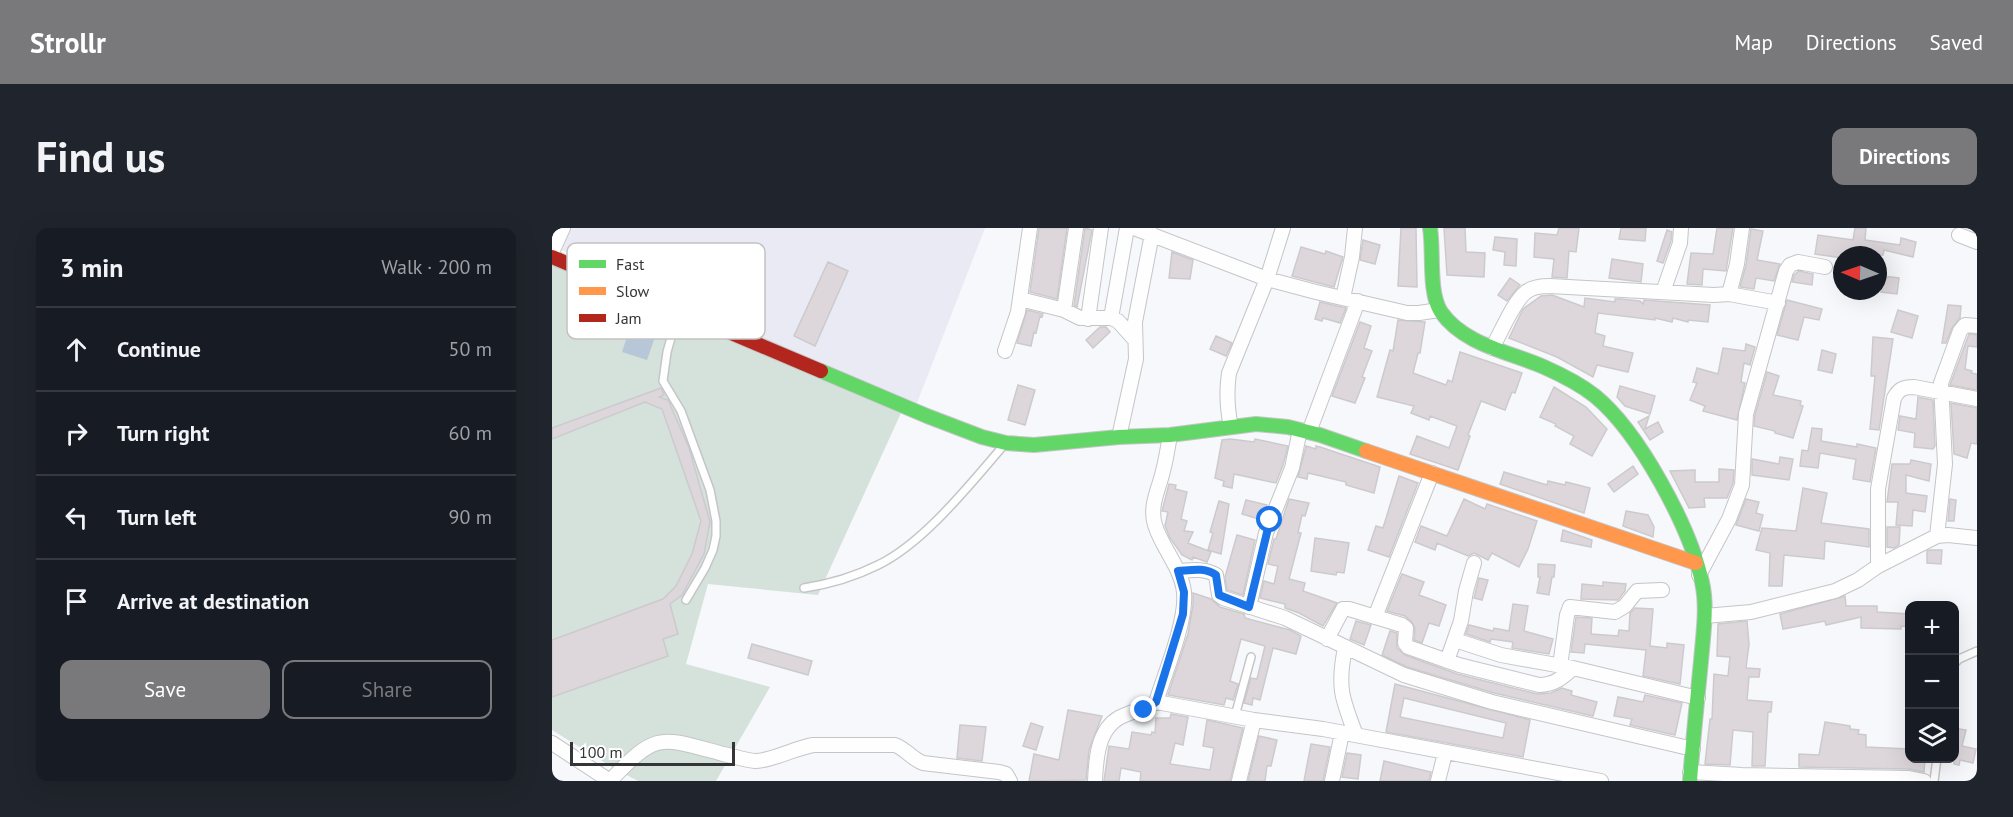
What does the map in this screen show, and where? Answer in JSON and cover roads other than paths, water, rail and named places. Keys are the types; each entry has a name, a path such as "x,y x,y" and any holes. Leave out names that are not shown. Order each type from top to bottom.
{"main road":[{"path":"1430,228 1433,242 1435,295 1439,310 1449,323 1492,348 1565,376 1596,396 1619,420 1655,476 1683,528 1698,569 1705,616 1690,776"},
{"path":"552,257 567,263"},
{"path":"747,339 927,416 982,437 1006,443 1034,445 1170,435 1256,424 1304,431 1432,473 1698,569"}],"street":[{"path":"552,252 563,228"},
{"path":"1005,351 1016,321 1030,228"},
{"path":"1064,310 1076,228"},
{"path":"1088,319 1101,228"},
{"path":"1111,318 1126,228"},
{"path":"1134,228 1267,279 1407,313 1439,310"},
{"path":"1232,427 1226,390 1229,374 1267,279 1283,228"},
{"path":"1344,298 1355,228"},
{"path":"1663,292 1680,243 1681,228"},
{"path":"1728,294 1737,264 1742,228"},
{"path":"1119,437 1136,358 1136,322 1152,234"},
{"path":"1959,236 1977,242"},
{"path":"1698,569 1723,532 1740,492 1746,414 1786,271 1790,264 1798,262 1825,267"},
{"path":"1492,348 1519,300 1527,292 1539,287 1728,294 1778,303"},
{"path":"1020,299 1064,310 1072,315 1088,319 1111,318 1118,321 1135,340"},
{"path":"1249,607 1266,533 1304,431 1358,301"},
{"path":"1937,536 1944,474 1941,393 1944,374 1960,331 1965,325 1977,326"},
{"path":"1878,566 1878,489 1894,398 1898,391 1904,387 1977,399"},
{"path":"1095,781 1095,759 1103,735 1111,723 1124,715 1144,710 1156,702 1183,614 1184,592 1178,571 1154,522 1154,499 1163,473 1170,435"},
{"path":"1375,617 1432,473"},
{"path":"1705,616 1751,612 1835,591 1937,536 1977,538"},
{"path":"1447,661 1455,640 1474,563"},
{"path":"1178,571 1211,571 1216,575 1219,595 1285,618 1404,675 1492,702 1693,749"},
{"path":"1327,639 1343,609 1349,609 1406,628 1405,643 1408,647 1447,661 1539,685 1549,685 1559,681 1567,667 1567,615 1570,607 1615,612 1625,606 1637,591 1662,590"},
{"path":"1455,640 1501,655 1567,667 1698,699"},
{"path":"1332,781 1349,734 1340,688 1345,648"},
{"path":"1156,702 1349,734 1561,778 1601,781"},
{"path":"1239,781 1254,720"},
{"path":"552,743 610,781 643,749 654,743 665,741 679,742 759,761 813,745 895,746 901,747 923,763 999,772 1006,774 1010,781"},
{"path":"1438,781 1445,753"},
{"path":"1690,776 1909,778 1924,781"}],"lane":[{"path":"671,339 663,381 681,411 710,490 716,520 713,550 686,600"},
{"path":"804,588 834,583 880,564 899,552 946,510 1006,443"},
{"path":"1959,659 1977,651"},
{"path":"1235,716 1251,657"},
{"path":"1934,781 1936,763"}],"water":[{"path":"626,339 654,339 647,360 622,352"}]}
